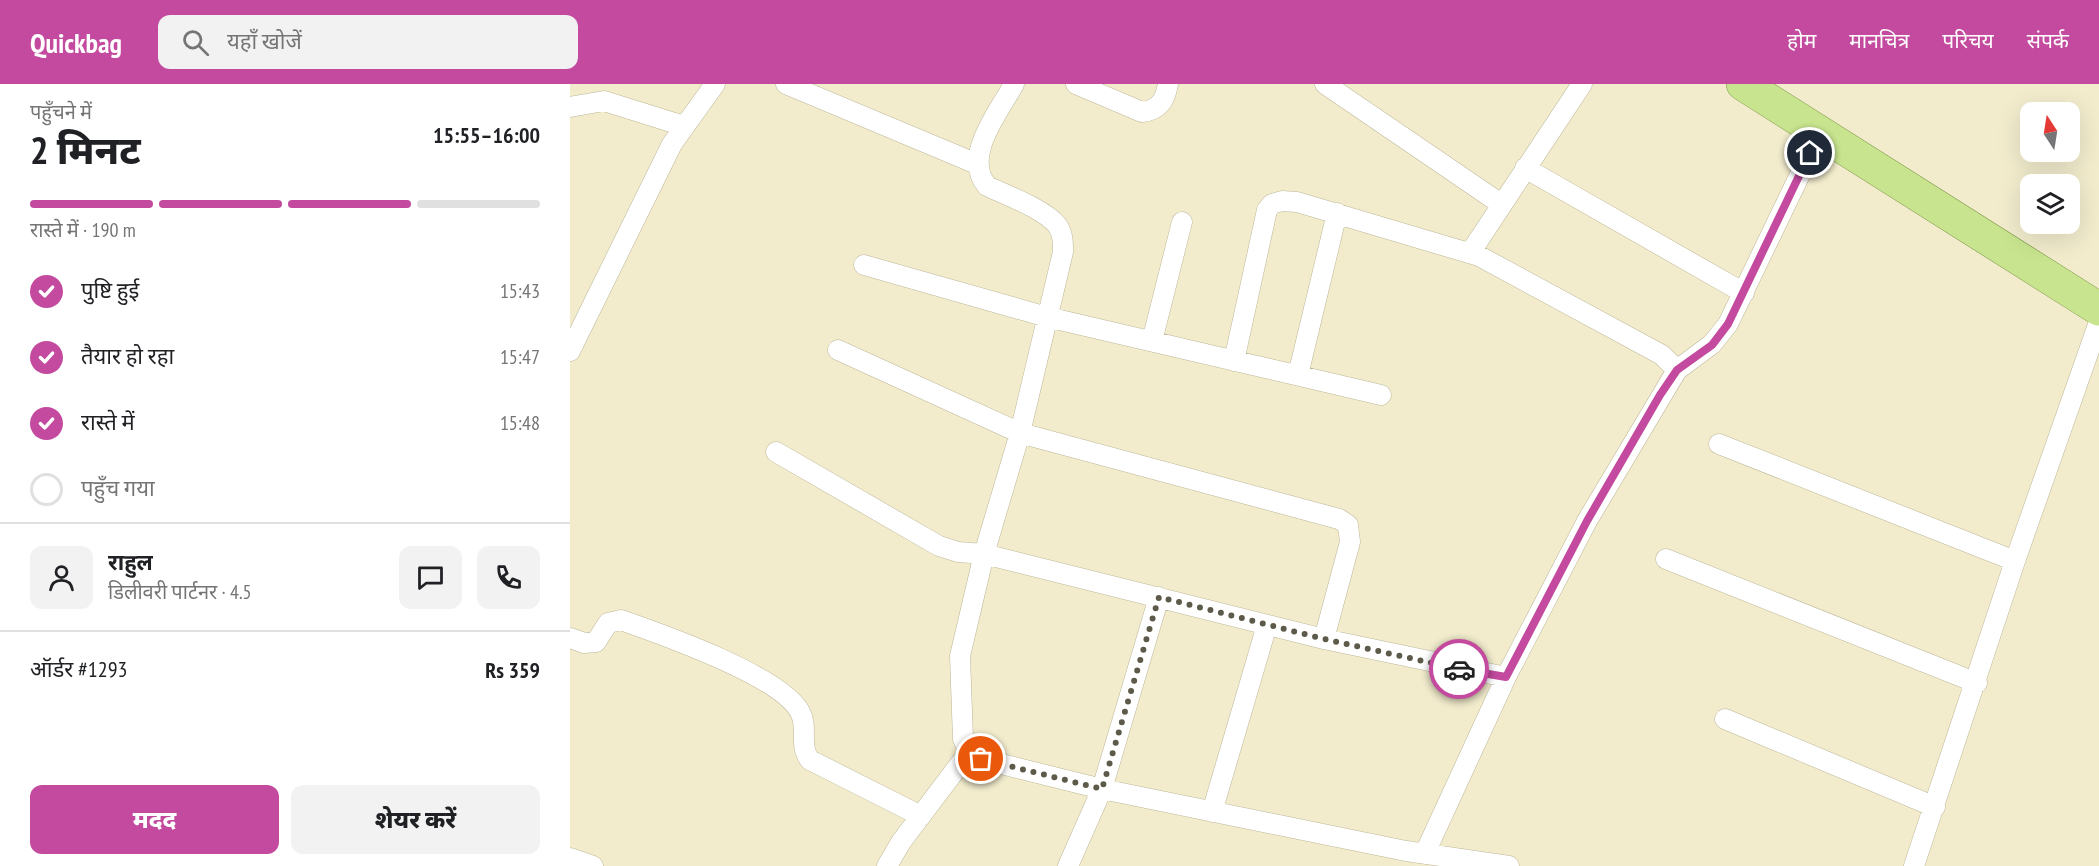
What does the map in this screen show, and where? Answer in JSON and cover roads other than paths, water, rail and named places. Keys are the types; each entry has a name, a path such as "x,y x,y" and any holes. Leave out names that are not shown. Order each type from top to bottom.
{"highway":[{"path":"1743,84 2099,309"}],"street":[{"path":"570,351 672,144 715,84"},
{"path":"786,84 977,164"},
{"path":"1014,84 980,149 977,164 980,178 987,186 1050,218 1059,227 1064,239 1064,252 1020,433 984,554 960,656 963,740 969,752 981,759 1102,789 1425,853 1509,866"},
{"path":"1076,84 1142,112 1153,111 1161,105 1168,84"},
{"path":"1325,84 1501,204"},
{"path":"1470,253 1582,84"},
{"path":"570,107 604,101 684,126"},
{"path":"1425,853 1506,677 1587,521 1677,370 1719,338 1744,293 1820,133"},
{"path":"1525,168 1744,293"},
{"path":"1234,361 1267,210 1272,204 1282,201 1337,213 1470,253 1662,355 1677,370"},
{"path":"1298,375 1337,213"},
{"path":"1152,341 1182,222"},
{"path":"864,265 1047,317 1381,394"},
{"path":"1914,866 1977,683 2015,561 2099,322"},
{"path":"838,350 1020,433 1339,519 1348,525 1350,542 1324,639"},
{"path":"1719,444 2015,561"},
{"path":"776,452 948,550 984,554 1324,639 1506,677"},
{"path":"1666,559 1977,683"},
{"path":"1068,866 1102,789 1159,597"},
{"path":"570,638 584,643 596,642 608,623 621,620 722,658 787,697 800,711 803,720 804,752 810,760 921,816"},
{"path":"1212,812 1267,625"},
{"path":"1725,719 1935,807"},
{"path":"887,866 969,752"},
{"path":"570,858 593,866"}]}
